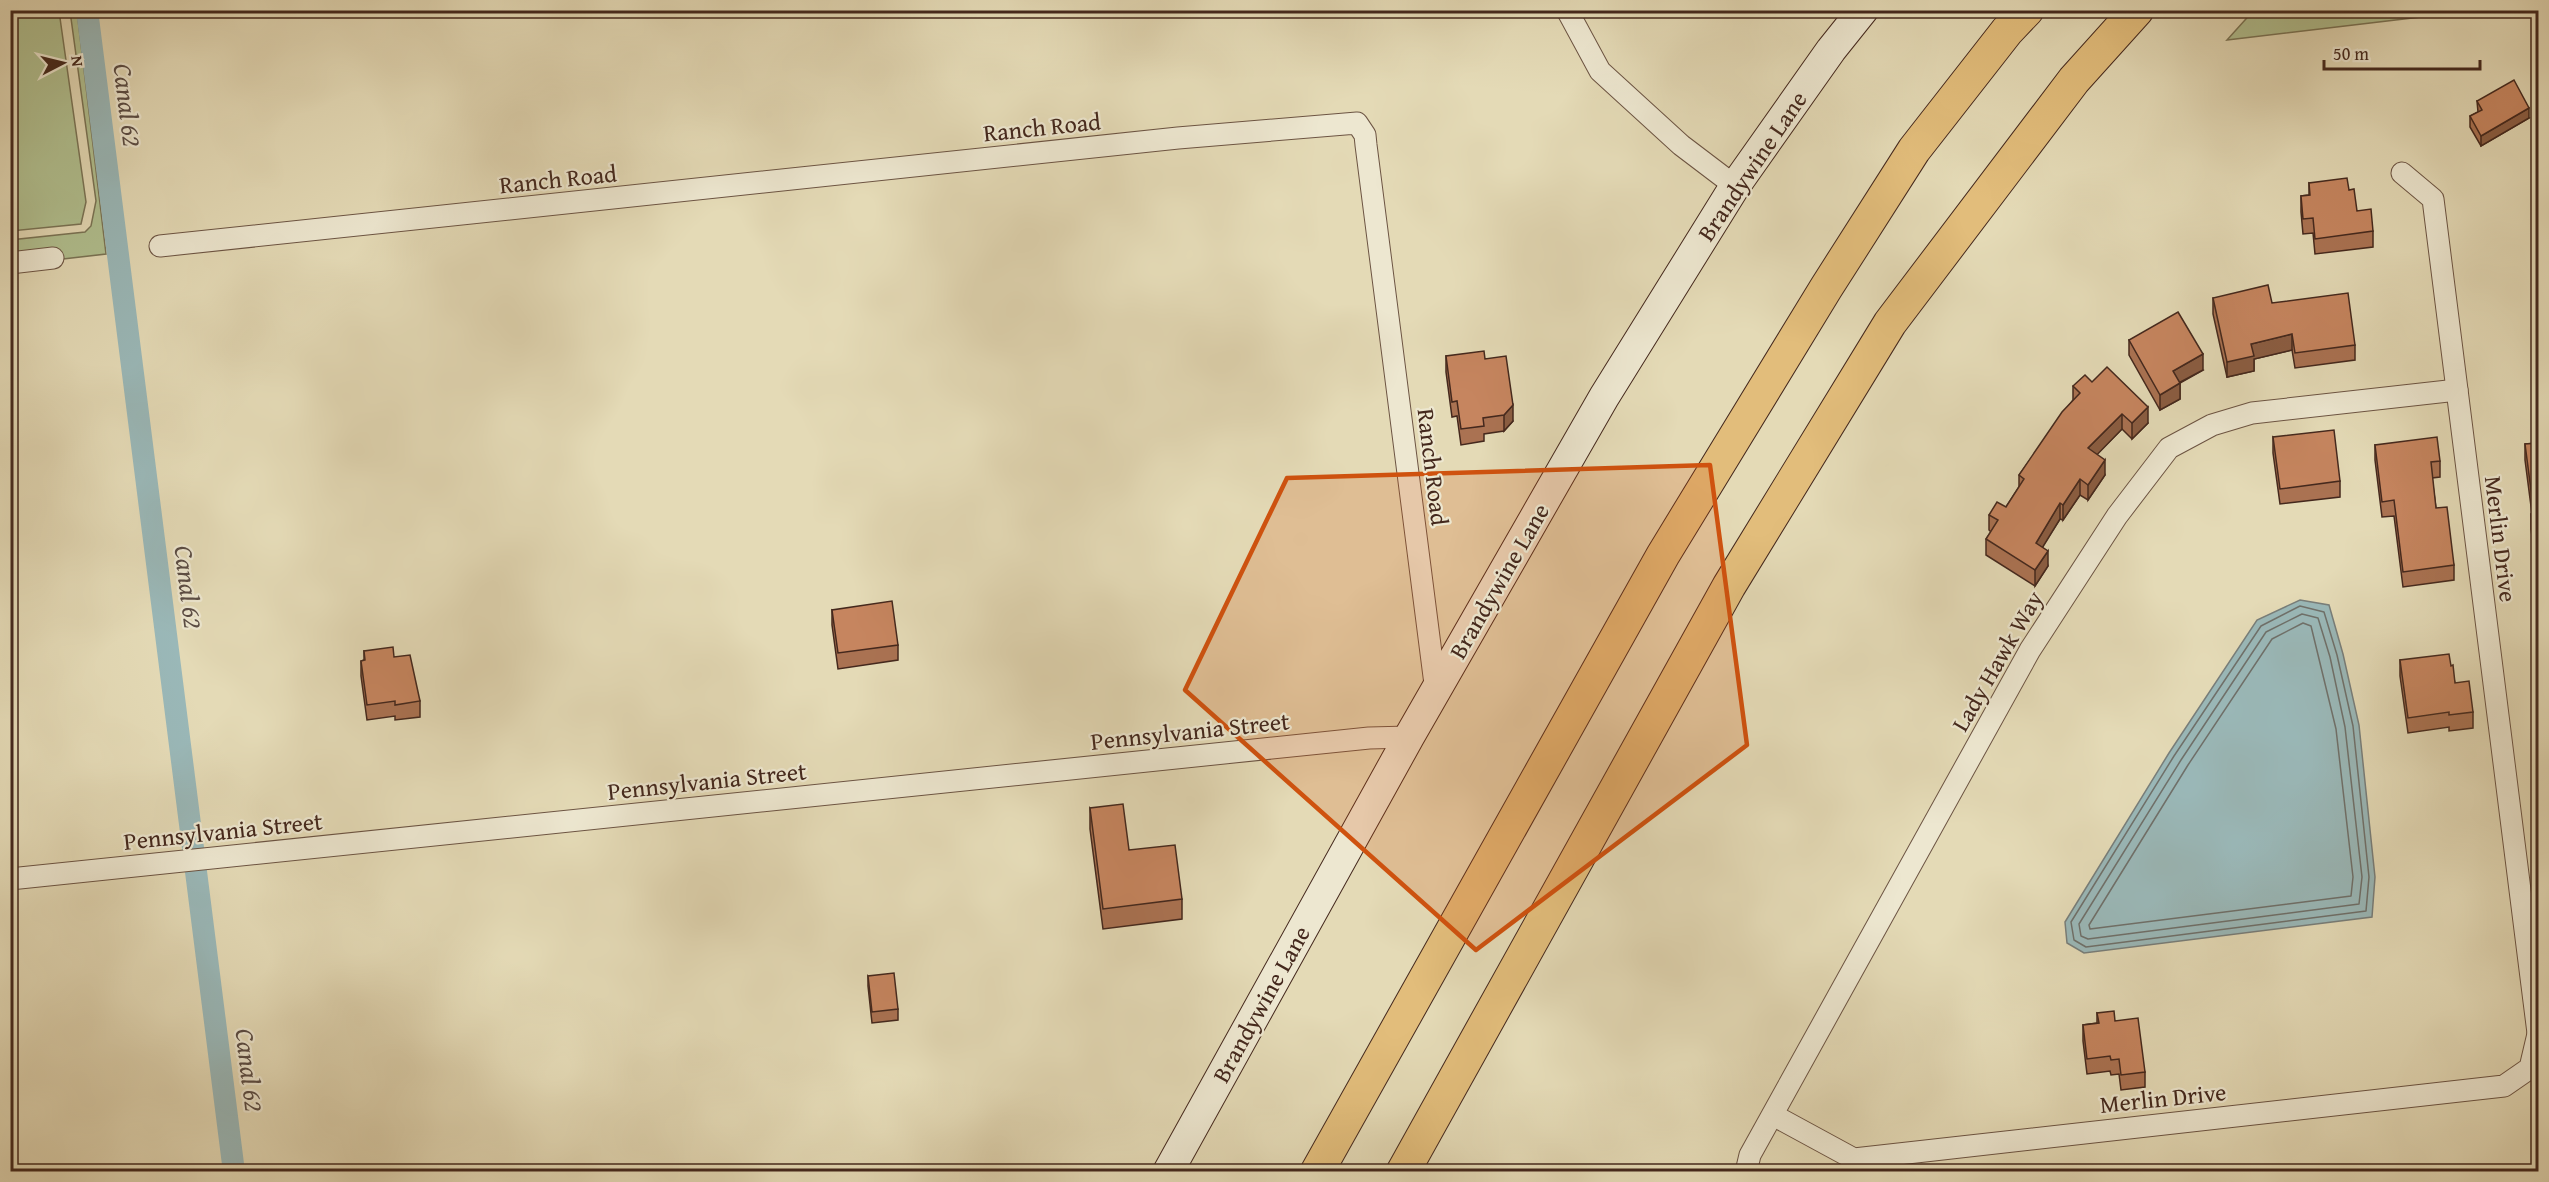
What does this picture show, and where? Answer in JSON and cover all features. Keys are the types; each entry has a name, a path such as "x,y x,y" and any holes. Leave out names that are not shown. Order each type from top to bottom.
{"highway":[{"path":"1317,1172 1663,555 1826,288 1914,150 2007,31 2027,10"},
{"path":"1403,1172 1729,586 1890,323 2073,80 2137,10"}],"street":[{"path":"1567,10 1600,71 1681,145 1735,186"},
{"name":"Brandywine Lane","path":"1168,1172 1409,737 1604,397 1735,186 1831,50 1863,10"},
{"name":"Ranch Road","path":"160,246 1178,138 1357,123 1365,135 1436,692"},
{"name":"Merlin Drive","path":"1773,1115 1854,1159 2504,1086 2529,1068 2538,1034 2433,199 2402,173"},
{"path":"10,263 53,258"},
{"name":"Lady Hawk Way","path":"1746,1172 1750,1155 2030,650 2117,516 2169,448 2212,425 2252,413 2457,390"},
{"name":"Pennsylvania Street","path":"10,879 1369,738 1409,737"}],"highlighted area":[{"path":"1710,465 1747,745 1476,950 1185,690 1287,478"}],"green space":[{"path":"2254,10 2471,10 2471,11 2227,40"},
{"path":"10,11 59,11 86,202 81,224 11,231"},
{"path":"70,11 77,11 106,254 11,265 10,240 85,232 91,226 96,201"}],"water":[{"path":"2300,600 2329,605 2343,654 2359,725 2375,877 2372,917 2084,953 2067,943 2065,922 2169,753 2257,620"}],"building":[{"path":"2514,80 2529,108 2481,136 2470,116 2482,110 2477,101"},
{"path":"2347,178 2349,190 2354,189 2357,211 2371,209 2373,231 2315,239 2313,218 2303,219 2301,196 2310,195 2309,183"},
{"path":"2268,285 2272,303 2348,293 2355,345 2295,353 2292,334 2251,344 2254,356 2227,362 2213,298"},
{"path":"2178,312 2203,354 2173,371 2180,383 2160,395 2129,340"},
{"path":"1484,351 1485,359 1506,356 1513,405 1504,415 1483,418 1484,426 1461,429 1457,401 1452,402 1446,356"},
{"path":"2107,367 2148,407 2132,423 2122,414 2088,448 2105,460 2088,485 2080,479 2063,505 2060,503 2036,543 2048,551 2035,570 1986,539 1998,520 1989,515 1997,502 2006,507 2024,479 2019,475 2062,412 2080,393 2073,386 2085,375 2092,382"},
{"path":"2334,430 2340,481 2280,489 2273,437"},
{"path":"2437,437 2440,461 2431,462 2436,508 2447,507 2454,565 2403,572 2394,500 2382,502 2375,445"},
{"path":"2538,443 2538,543 2535,544 2531,514 2534,513 2525,444"},
{"path":"892,601 898,645 838,653 832,610"},
{"path":"393,647 394,657 410,655 420,701 395,705 395,701 367,705 361,661 365,660 364,651"},
{"path":"2449,654 2455,683 2469,681 2473,712 2449,715 2449,712 2408,718 2400,660"},
{"path":"1123,804 1129,850 1175,845 1182,899 1103,909 1090,808"},
{"path":"894,973 898,1009 872,1012 868,976"},
{"path":"2114,1011 2115,1021 2138,1018 2145,1072 2121,1075 2119,1059 2111,1060 2110,1056 2087,1059 2083,1025 2099,1023 2097,1013"}],"waterway":[{"name":"Canal 62","path":"87,10 234,1172"}]}
